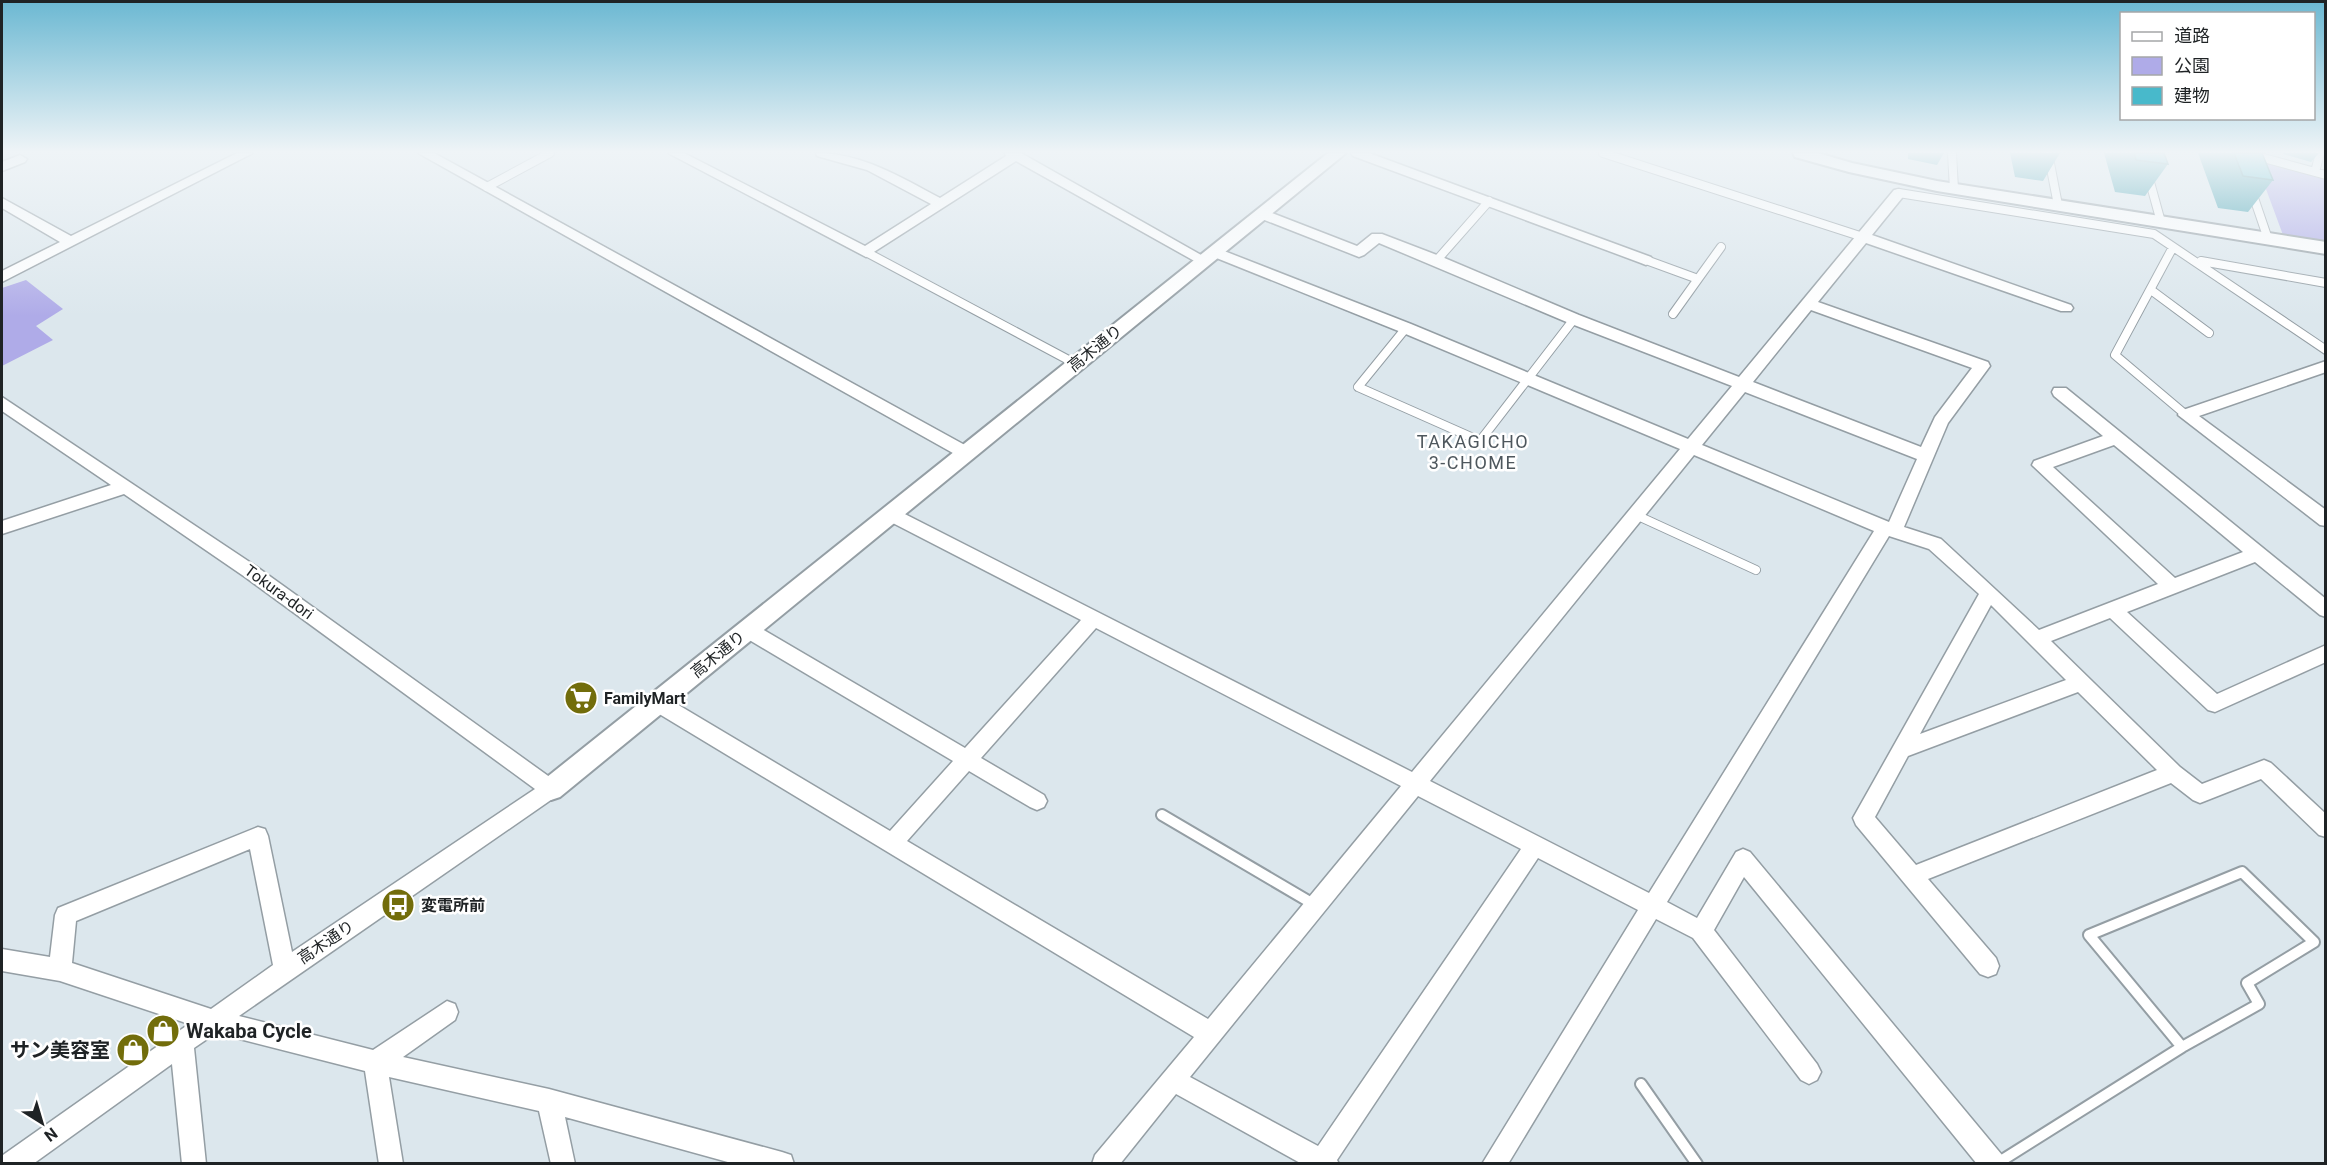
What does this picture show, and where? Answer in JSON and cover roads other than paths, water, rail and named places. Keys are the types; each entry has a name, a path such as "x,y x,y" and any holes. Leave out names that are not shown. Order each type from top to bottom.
{"street":[{"path":"11,207 71,242"},
{"path":"2,277 139,207"},
{"path":"525,207 966,453"},
{"path":"780,207 866,252 933,207"},
{"path":"1116,207 1208,256 1406,328 1890,530 1935,544 1989,592 2174,773 2200,794 2264,770 2325,828"},
{"name":"高木通り","path":"12,1164 285,970 551,789 1270,207"},
{"path":"1506,207 1646,260"},
{"path":"1104,1164 1887,207"},
{"path":"2072,207 2325,248"},
{"path":"1262,214 1359,252 1377,237 1437,260 1574,319 1927,456"},
{"path":"1863,237 2066,308"},
{"path":"1494,1164 1652,905 1890,530 1927,456 1941,421 1982,366 1808,304"},
{"path":"2186,415 2325,366"},
{"path":"2060,392 2325,610"},
{"name":"Tokura-dori","path":"2,403 250,572 551,789"},
{"path":"2186,415 2325,520"},
{"path":"2115,438 2040,465 2172,586"},
{"path":"2,528 126,487"},
{"path":"891,514 1701,931 1809,1072"},
{"path":"2036,639 2257,554"},
{"path":"1988,966 1863,818 1989,592"},
{"path":"2113,610 2215,704 2325,653"},
{"path":"892,843 1094,618"},
{"path":"748,630 1037,801"},
{"path":"1900,750 2080,682"},
{"path":"658,703 1211,1034"},
{"path":"1912,876 2174,773"},
{"path":"60,970 66,915 258,836 285,970"},
{"path":"1173,1080 1324,1162 1535,845"},
{"path":"1701,931 1743,859 1995,1164"},
{"path":"2,960 60,970 213,1021 375,1062 549,1101 777,1163"},
{"path":"375,1062 447,1012"},
{"path":"182,1043 194,1164"},
{"path":"375,1062 391,1164"},
{"path":"549,1101 563,1164"}],"lane":[{"path":"1437,260 1483,207"},
{"path":"1773,207 1863,237"},
{"path":"2023,207 2154,234 2196,260 2325,350"},
{"path":"2157,207 2161,222"},
{"path":"2257,207 2268,239"},
{"path":"1673,314 1721,247"},
{"path":"2173,247 2115,355 2186,415"},
{"path":"866,252 1076,364"},
{"path":"1646,260 1698,279"},
{"path":"2196,260 2325,283"},
{"path":"2151,290 2209,333"},
{"path":"1406,328 1358,387 1480,441 1574,319"},
{"path":"1636,515 1756,570"},
{"path":"1162,815 1316,905"},
{"path":"1995,1164 2182,1047 2259,1004 2247,982 2314,942 2242,872 2088,935 2182,1047"},
{"path":"1641,1084 1697,1164"}],"place":[{"name":"FamilyMart","path":"581,698"},
{"name":"変電所前","path":"398,905"},
{"name":"Wakaba Cycle","path":"163,1031"},
{"name":"サン美容室","path":"133,1050"}],"district":[{"name":"TAKAGICHO 3-CHOME","path":"1473,451"}]}
